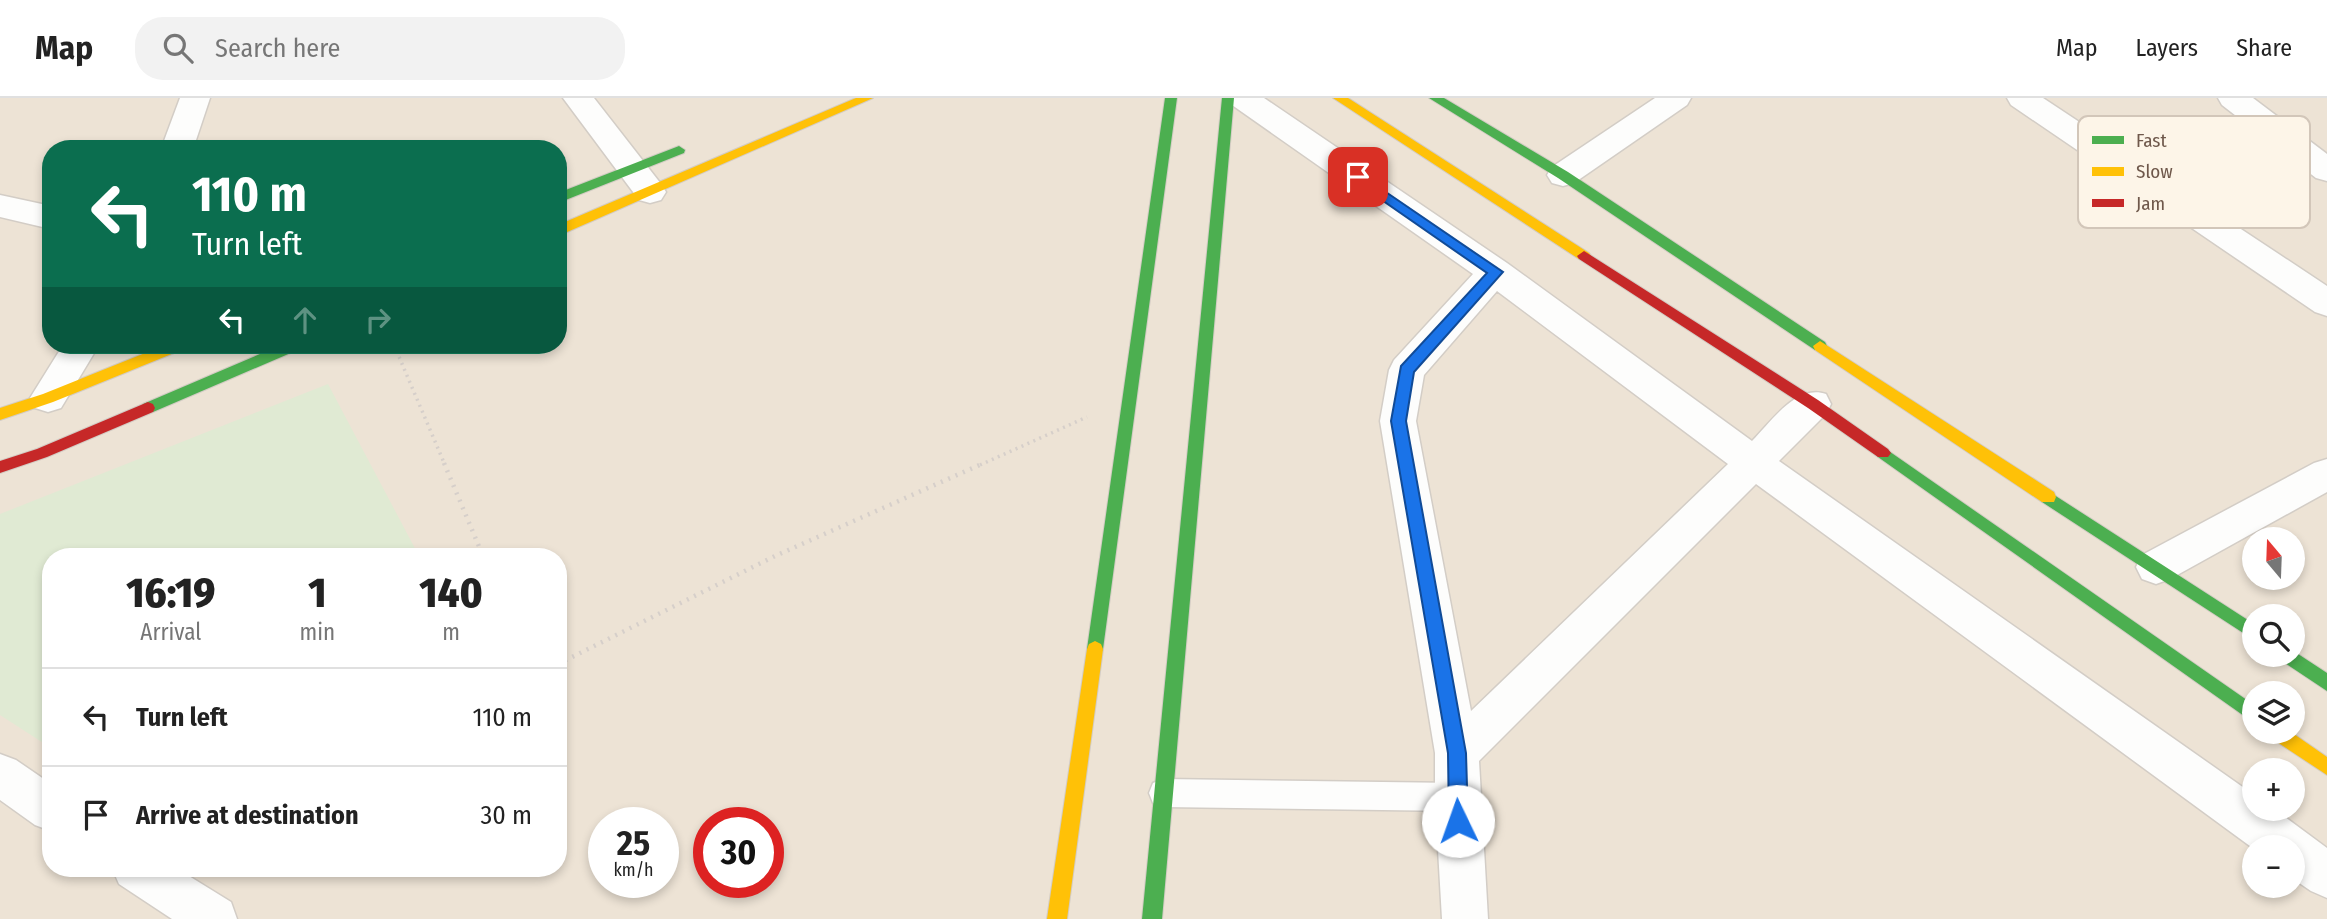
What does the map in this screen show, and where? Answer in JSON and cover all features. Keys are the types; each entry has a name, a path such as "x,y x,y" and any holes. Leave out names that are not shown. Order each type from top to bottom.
{"street":[{"path":"180,140 195,98"},
{"path":"578,98 642,181"},
{"path":"567,196 642,181 867,98"},
{"path":"1153,919 1228,98"},
{"path":"1243,98 1496,272 1753,462 2273,835"},
{"path":"1339,98 1813,404 2242,707"},
{"path":"1435,98 1563,175 2242,625"},
{"path":"1563,175 1676,98"},
{"path":"2022,98 2078,136"},
{"path":"2233,98 2256,116"},
{"path":"1057,919 1168,102"},
{"path":"567,226 642,181 697,142"},
{"path":"2310,157 2327,170"},
{"path":"0,206 42,216"},
{"path":"2215,228 2327,303"},
{"path":"1465,919 1457,797 1457,753 1398,421 1407,370 1496,272"},
{"path":"48,398 75,354"},
{"path":"0,414 48,398 157,354"},
{"path":"0,467 42,453 274,354"},
{"path":"1457,753 1813,404"},
{"path":"2156,567 2327,474"},
{"path":"2304,667 2327,683"},
{"path":"2294,744 2327,767"},
{"path":"0,775 42,804"},
{"path":"2305,858 2327,875"},
{"path":"149,877 214,919"}],"lane":[{"path":"1164,793 1457,797"}],"path":[{"path":"398,354 480,548"},
{"path":"567,660 775,556 907,495 1127,400"}],"shaded area":[{"path":"0,98 2327,98 2327,919 0,919"}],"green space":[{"path":"328,384 415,548 42,548 42,742 0,715 0,514"}],"traffic: fast":[{"path":"1095,649 1171,98"},
{"path":"1152,919 1228,98"},
{"path":"1435,98 1563,175 1820,346"},
{"path":"567,194 679,150"},
{"path":"148,408 274,354"},
{"path":"1883,453 2242,707"},
{"path":"2048,497 2242,625"},
{"path":"2304,667 2327,683"}],"traffic: slow":[{"path":"567,227 867,98"},
{"path":"1339,98 1584,256"},
{"path":"1820,346 2048,497"},
{"path":"0,414 48,398 157,354"},
{"path":"1057,919 1095,649"},
{"path":"2294,744 2327,767"}],"traffic: jam":[{"path":"1584,256 1813,404 1883,453"},
{"path":"0,467 42,453 148,408"}],"route":[{"path":"1358,177 1496,272 1407,370 1398,421 1457,753 1458,821"}]}
